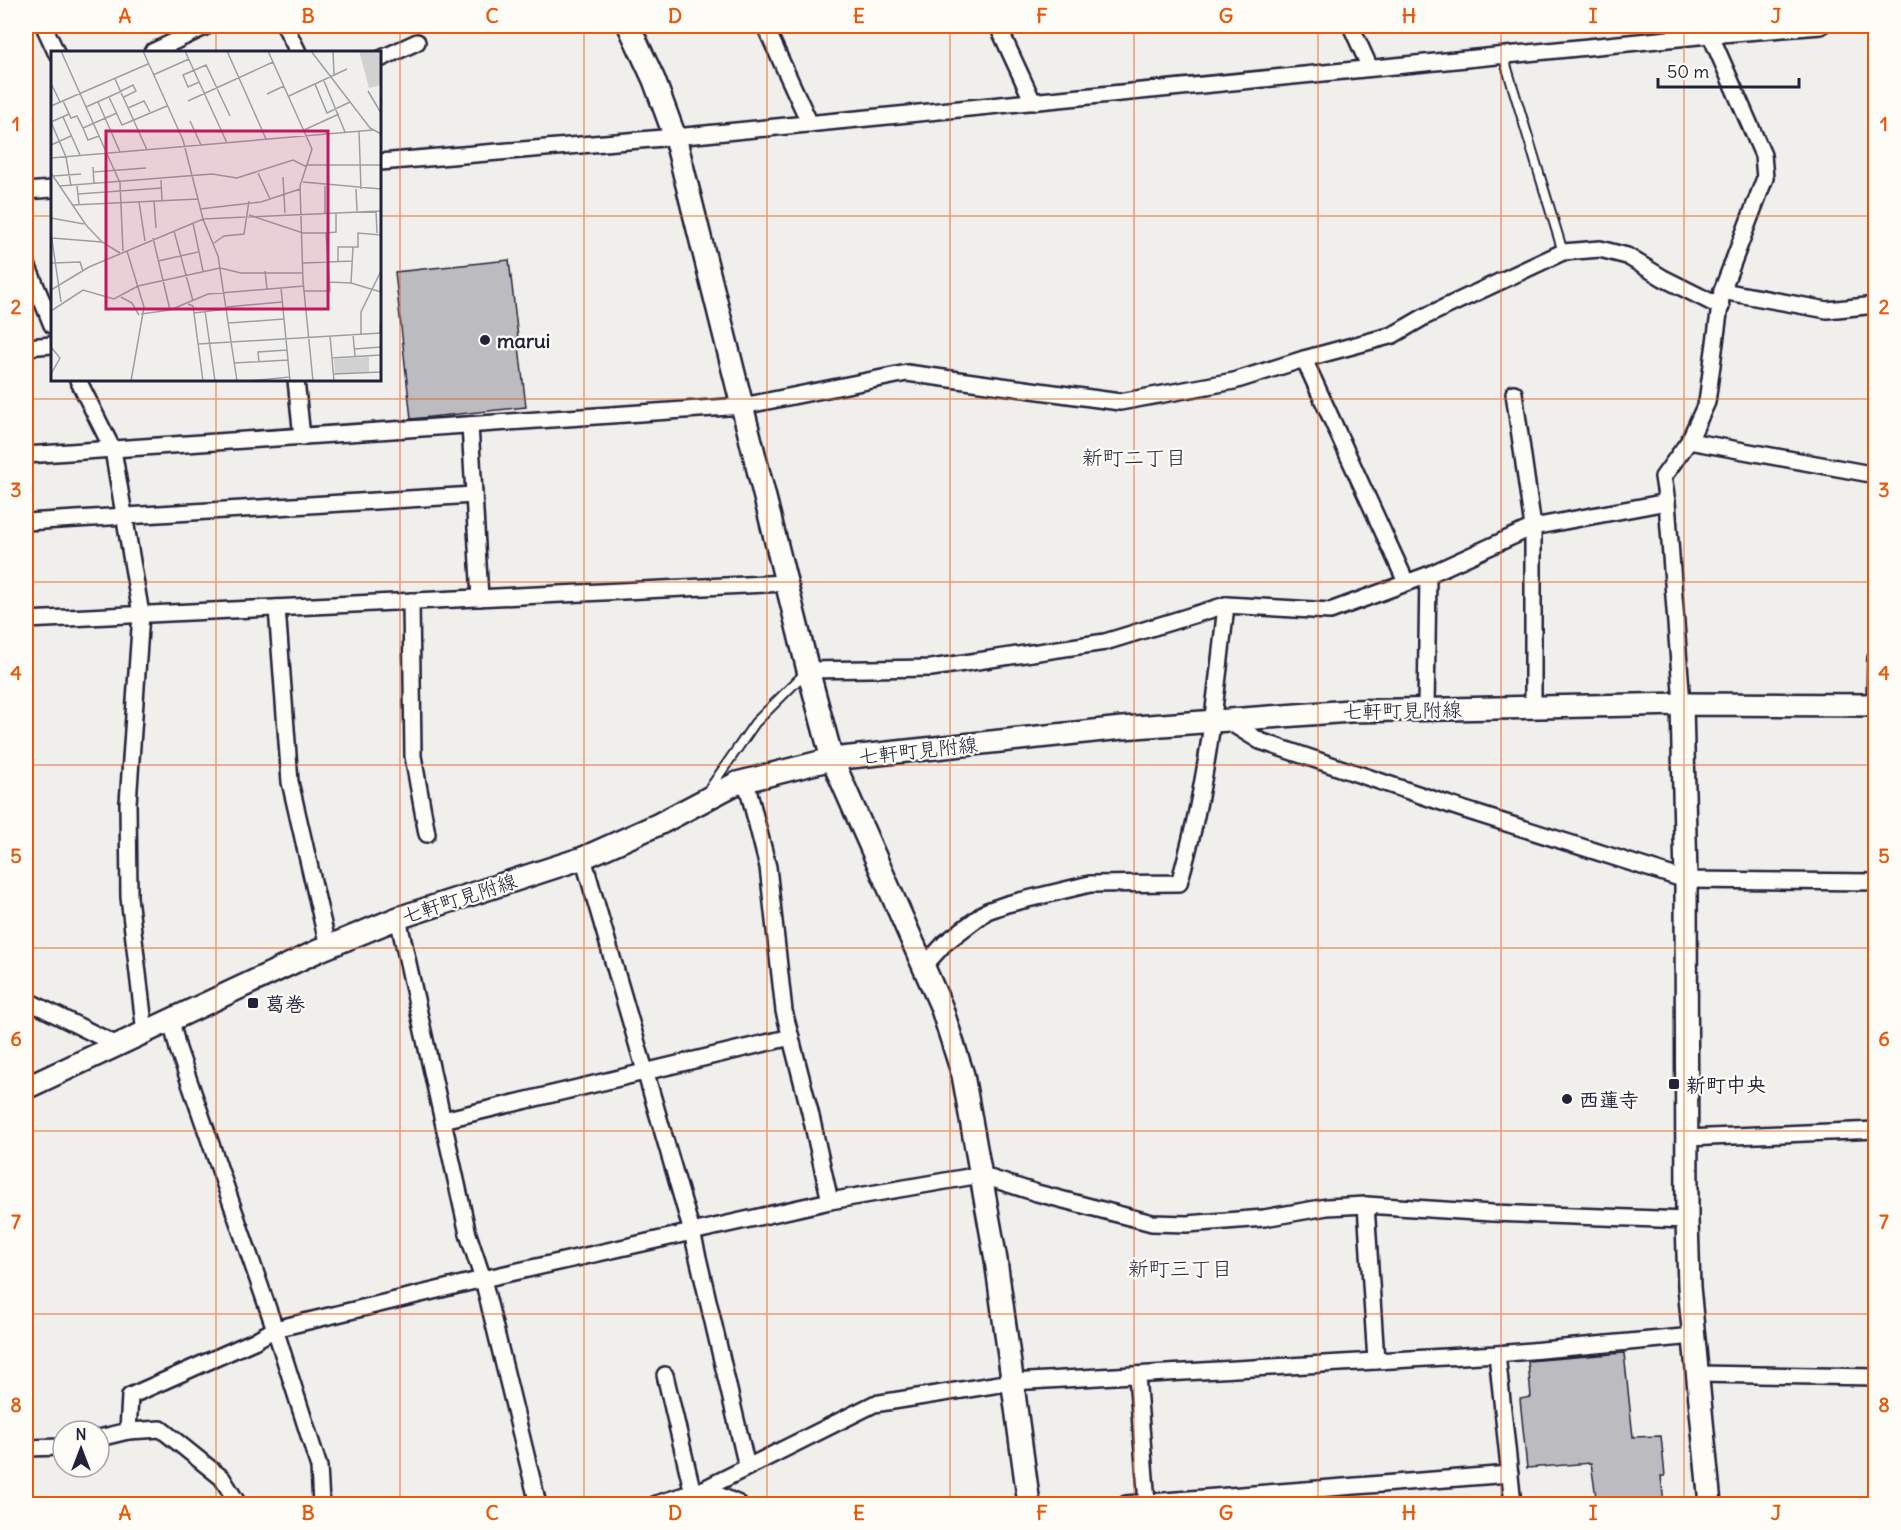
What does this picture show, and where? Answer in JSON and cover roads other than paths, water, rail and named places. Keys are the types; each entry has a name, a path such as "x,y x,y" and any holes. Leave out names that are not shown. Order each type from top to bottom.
{"street":[{"path":"44,26 56,51"},
{"path":"154,51 207,26"},
{"path":"285,26 298,51"},
{"path":"629,26 654,80 675,137 832,759 941,1006 963,1075 996,1260 1029,1504"},
{"path":"765,26 810,124"},
{"path":"998,26 1032,102"},
{"path":"1351,26 1370,68"},
{"path":"381,162 675,137 1032,102 1503,55 1708,30 1821,26"},
{"path":"1708,30 1763,154 1765,178 1721,299 1707,402 1689,441 1663,477 1667,502 1682,704 1686,880 1686,1138 1689,1287 1710,1504"},
{"path":"381,59 417,42"},
{"path":"26,191 51,189"},
{"path":"26,455 743,406 908,373 1120,402 1234,381 1393,335 1424,317 1563,252 1600,249 1627,256 1663,278 1721,299 1827,310 1875,305"},
{"path":"26,262 51,323"},
{"path":"26,347 51,345"},
{"path":"1304,359 1406,582"},
{"path":"78,381 113,450 141,614 128,803 129,897 145,1033"},
{"path":"296,381 302,437"},
{"path":"1514,393 1533,527 1533,707"},
{"path":"470,425 480,598"},
{"path":"1689,441 1875,475"},
{"path":"26,522 474,495"},
{"path":"808,670 931,668 1105,642 1226,605 1330,611 1428,575 1533,527 1667,502"},
{"path":"1426,709 1428,575"},
{"path":"26,620 786,583"},
{"path":"411,601 413,756 428,834"},
{"path":"924,966 945,943 987,911 1007,904 1090,884 1179,883 1193,835 1220,720 1226,605"},
{"path":"277,608 290,782 328,946"},
{"path":"1875,658 1875,705"},
{"name":"七軒町見附線","path":"26,1088 328,946 398,918 583,858 659,824 737,783 832,759 1122,728 1350,711 1682,704 1875,705"},
{"path":"1220,720 1260,741 1686,880 1875,882"},
{"path":"746,781 768,867 784,1011 830,1202"},
{"path":"583,858 692,1232 747,1467"},
{"path":"398,918 468,1234 483,1279 538,1504"},
{"path":"26,1000 118,1046"},
{"path":"171,1020 178,1049 320,1467 321,1504"},
{"path":"443,1120 791,1037"},
{"path":"1686,1138 1875,1130"},
{"path":"128,1431 130,1396 254,1341 275,1329 692,1232 830,1202 980,1175 1037,1193 1152,1223 1187,1224 1263,1218 1327,1207 1366,1205 1491,1213 1687,1220"},
{"path":"1366,1205 1376,1361"},
{"path":"656,1504 699,1491 874,1404 1012,1382 1497,1354 1694,1335"},
{"path":"1497,1354 1513,1504"},
{"path":"1137,1374 1147,1503"},
{"path":"1697,1374 1875,1377"},
{"path":"665,1375 699,1491"},
{"path":"111,1435 128,1431 161,1429 222,1478 238,1504"},
{"path":"26,1448 51,1447"},
{"path":"1126,1504 1510,1474"},
{"path":"699,1491 740,1504"}],"lane":[{"path":"1503,55 1563,252"},
{"path":"701,802 755,723 808,670"}],"place":[{"name":"marui","path":"485,340"},
{"name":"葛巻","path":"253,1003"},
{"name":"新町中央","path":"1674,1084"},
{"name":"西蓮寺","path":"1567,1099"}],"district":[{"name":"新町二丁目","path":"1134,457"},
{"name":"新町三丁目","path":"1180,1268"}]}
